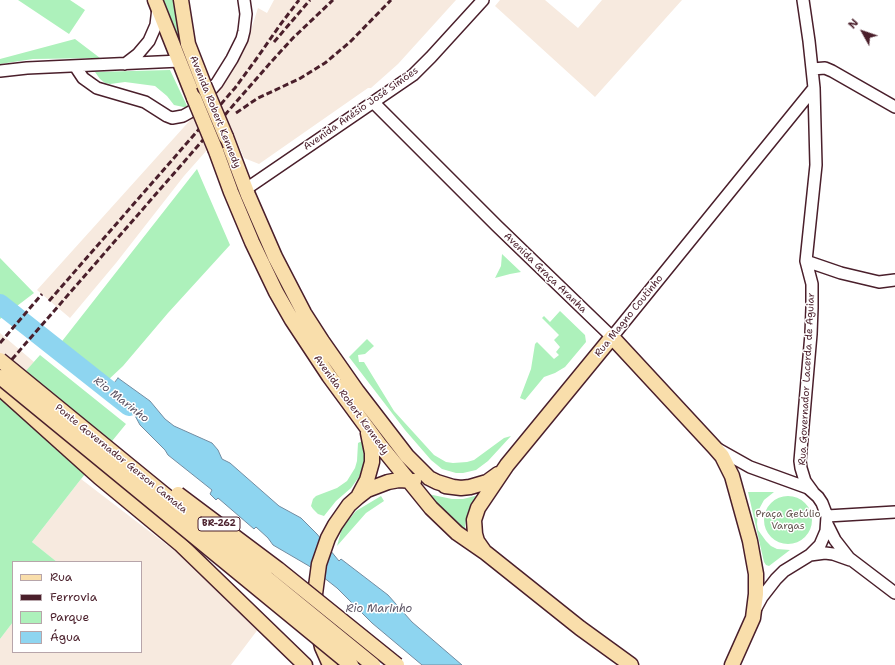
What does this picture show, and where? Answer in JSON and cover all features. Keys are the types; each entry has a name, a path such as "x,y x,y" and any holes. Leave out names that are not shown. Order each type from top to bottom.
{"main road":[{"name":"Avenida Robert Kennedy","path":"181,0 188,44 204,85 265,236 304,313 340,368 390,435 429,478 444,485 453,487"},
{"name":"Avenida Robert Kennedy","path":"156,4 216,151 231,192 252,242 276,292 310,348 365,426 444,521 577,625 632,665"},
{"name":"Avenida Graça Aranha","path":"612,337 714,447 725,462 732,476 750,542 756,582 755,606 752,618 732,665"},
{"name":"Rua Magno Coutinho","path":"486,553 481,548 475,534 474,527 478,508 507,465 612,337"},
{"name":"Ponte Governador Gerson Camata","path":"0,360 373,665"},
{"name":"Ponte Governador Gerson Camata","path":"0,377 351,665"},
{"path":"0,388 99,477 180,544 305,665"},
{"name":"BR-262","path":"36,389 234,535 338,616 397,665"},
{"path":"330,665 322,647 317,625 315,594 319,564 328,538 342,515 358,497 367,480 372,462 371,443 365,426"},
{"path":"358,497 377,485 393,481 409,480 453,487 470,487 483,484 494,478 507,465"}],"street":[{"path":"75,66 83,78 92,85 138,99 152,105 172,118 183,116 192,111 217,83 235,54 244,31 246,14 244,0"},
{"name":"Avenida Anésio José Simões","path":"246,189 404,82 422,67 483,0"},
{"name":"Rua Governador Lacerda de Aguiar","path":"803,0 807,22 814,88 816,165 806,261 812,284 812,308 800,461 805,481 814,492"},
{"path":"125,64 138,54 149,41 156,25 156,4"},
{"path":"0,71 16,68 180,61"},
{"path":"812,69 825,68 832,71 895,107"},
{"name":"Rua Magno Coutinho","path":"612,337 814,88"},
{"name":"Avenida Graça Aranha","path":"374,103 497,226 612,337"},
{"path":"806,261 841,273 879,282 895,280"},
{"path":"714,447 750,467 802,485 814,492 822,503 835,540 858,565"},
{"path":"827,520 895,512"},
{"path":"752,618 762,597 776,579 784,571 816,550 824,538 827,520"},
{"path":"810,555 825,553 842,556 858,565 895,593"}],"shaded area":[{"path":"274,0 456,0 398,64 371,88 368,88 259,164 244,158 233,132 207,150 184,176 116,263 70,318 37,290 202,107 242,50 250,33 258,8 267,13"},
{"path":"500,0 545,0 578,28 602,0 682,0 595,97 495,6"},
{"path":"0,333 34,362 0,400"},
{"path":"81,479 265,620 231,665 0,665 0,639 12,623 12,653 142,653 142,561 56,561 32,542"}],"green space":[{"path":"18,0 70,0 85,10 69,34"},
{"path":"163,0 174,0 199,89 198,91"},
{"path":"75,39 100,58 33,59 0,64 0,59"},
{"path":"170,70 188,108 174,105 167,96 155,86 125,82 110,84 105,83 95,72"},
{"path":"197,169 230,245 168,313 123,366 106,382 59,345"},
{"path":"502,254 521,272 495,278 501,266"},
{"path":"0,258 34,293 0,319"},
{"path":"560,311 585,335 586,342 565,367 544,377 525,400 520,398 531,369 535,344 537,342 554,359 559,355 556,352 560,347 554,340 559,335 542,318 544,316 550,322"},
{"path":"367,339 374,346 365,354 358,355 359,362 364,362 394,411 434,455 446,462 467,462 474,460 504,438 511,436 488,461 476,470 456,473 442,469 431,460 405,430 349,357"},
{"path":"40,355 126,424 32,542 56,561 12,561 12,623 0,639 0,400"},
{"path":"362,441 364,464 359,477 351,488 336,501 324,516 318,514 311,506 313,499 316,496 337,488 347,481 355,468 358,443"},
{"name":"Praça Getúlio Vargas","path":"748,492 774,492 764,500 758,511 758,530 771,546 777,549 790,550 769,566 764,562"},
{"path":"428,494 452,499 463,499 483,494 467,516 465,526 466,532"},
{"path":"381,496 384,501 366,513 337,546 342,528 356,511"},
{"name":"Praça Getúlio Vargas","path":"788,496 797,498 805,503 810,511 812,520 810,529 805,537 797,542 788,544 779,542 771,537 766,529 764,520 766,511 771,503 779,498"}],"water":[{"path":"118,378 150,401 165,419 174,426 212,443 218,450 222,459 230,463 279,506 301,518 317,534 339,561 341,559 388,595 412,622 462,665 422,665 372,623 337,588 309,566 273,545 256,527 254,529 218,498 216,500 210,494 212,490 168,455 165,450 140,425 132,410 107,392"}],"waterway":[{"name":"Rio Marinho","path":"0,304 129,406"}],"railway":[{"path":"49,301 235,88 299,0"},
{"path":"274,42 310,0"},
{"path":"0,373 271,62 293,38 333,0"},
{"path":"236,113 258,98 299,79 325,63 350,42 391,0"},
{"path":"0,343 42,294"}]}
